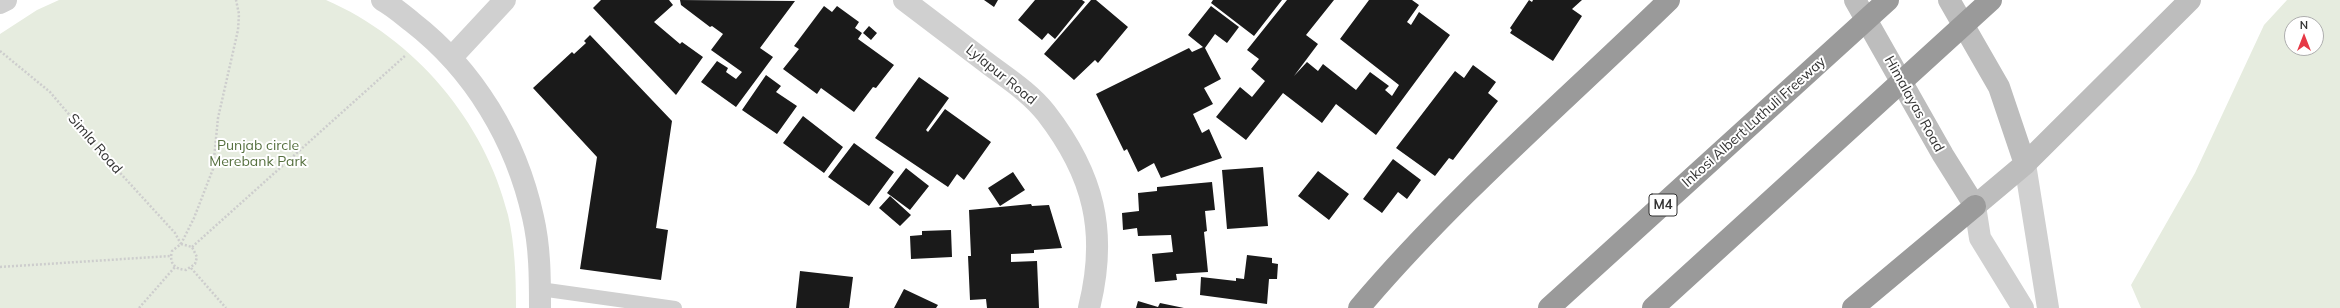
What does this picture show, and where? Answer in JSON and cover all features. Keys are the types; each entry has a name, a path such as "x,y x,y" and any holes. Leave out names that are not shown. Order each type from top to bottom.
{"highway":[{"path":"1359,308 1396,264 1483,176 1669,0"},
{"name":"Inkosi Albert Luthuli Freeway","path":"1549,308 1888,0"},
{"path":"1652,308 1991,0"},
{"path":"1853,308 1975,206"}],"street":[{"path":"0,3 6,0"},
{"path":"382,0 428,35 452,57 477,89 502,129 520,173 533,218 540,264 540,299"},
{"path":"452,57 505,0"},
{"name":"Lylapur Road","path":"904,0 1023,90 1045,112 1064,142 1079,168 1092,200 1097,226 1097,277 1089,308"},
{"name":"Himalayas Road","path":"1855,0 1943,155 1975,206 1980,238 2023,308"},
{"path":"1950,0 1999,87 2025,164 2048,308"},
{"path":"1975,206 2025,164 2190,0"}],"lane":[{"path":"540,299 675,308"}],"path":[{"path":"175,267 170,256 172,251 181,244 194,218 213,169 218,118 238,30 239,14 236,0"},
{"path":"192,247 428,35"},
{"name":"Simla Road","path":"0,51 50,92 175,233 181,244"},
{"path":"181,244 192,247"},
{"path":"175,267 186,270 191,268 197,258 192,247"},
{"path":"0,267 170,256"},
{"path":"139,308 175,267"},
{"path":"191,268 226,308"}],"green space":[{"name":"Punjab circle Merebank Park","path":"59,0 326,0 358,16 388,36 416,60 441,86 464,116 482,147 497,180 508,215 515,261 516,308 0,308 0,34 37,10"},
{"path":"2287,0 2340,0 2340,308 2141,308 2131,285 2195,173 2264,25"}],"building":[{"path":"601,0 669,0 673,5 654,22 680,44 682,42 703,57 676,95 593,8"},
{"path":"680,0 795,1 760,48 773,57 736,107 701,82 717,61 728,68 726,72 736,79 742,72 711,50 723,34 712,26 710,27 681,5"},
{"path":"984,0 998,0 994,7"},
{"path":"1035,0 1082,0 1085,2 1055,39 1048,33 1042,40 1018,20"},
{"path":"1091,0 1096,0 1128,27 1098,63 1095,60 1074,80 1044,54"},
{"path":"1213,0 1282,0 1254,36 1211,3"},
{"path":"1287,0 1334,0 1306,35 1318,44 1294,76 1307,62 1318,71 1323,64 1356,90 1370,72 1389,86 1385,90 1392,96 1399,85 1340,39 1369,0 1412,0 1419,5 1407,22 1411,25 1419,12 1450,35 1376,135 1336,104 1322,123 1283,93 1246,140 1216,117 1240,87 1252,97 1265,81 1251,69 1259,59 1247,50"},
{"path":"1529,0 1532,2 1533,0 1582,0 1572,9 1582,16 1553,61 1510,33 1512,30 1510,28"},
{"path":"824,6 832,12 837,6 859,22 855,28 862,33 858,39 894,65 876,88 873,87 854,112 821,88 817,94 783,69 799,49 794,46"},
{"path":"1211,6 1239,27 1227,43 1215,34 1205,48 1221,79 1204,88 1213,104 1193,114 1202,133 1209,129 1222,158 1161,178 1154,163 1138,172 1127,149 1124,151 1096,94 1189,48 1192,52 1203,47 1188,35"},
{"path":"869,26 877,33 871,40 863,33"},
{"path":"590,35 672,121 656,228 668,230 661,280 580,269 597,157 533,88 572,52 574,54 586,43 584,41"},
{"path":"1473,65 1496,82 1488,93 1498,101 1453,160 1449,158 1435,176 1396,148 1455,71 1464,78"},
{"path":"766,75 781,86 776,92 797,106 777,134 742,110"},
{"path":"919,77 949,98 926,130 928,132 945,109 991,142 964,180 957,174 948,187 875,138"},
{"path":"803,116 843,147 824,173 783,143"},
{"path":"854,143 894,172 869,206 828,177"},
{"path":"1393,159 1421,180 1407,199 1398,192 1382,213 1363,199"},
{"path":"1263,167 1268,226 1227,229 1222,170"},
{"path":"906,168 929,186 910,210 887,193"},
{"path":"1318,171 1349,194 1329,220 1298,196"},
{"path":"1013,172 1025,190 1000,206 988,188"},
{"path":"1212,182 1215,210 1205,211 1207,231 1204,232 1208,272 1176,274 1177,280 1155,282 1152,254 1173,252 1171,235 1138,236 1137,228 1123,230 1122,213 1139,211 1138,193 1157,191 1157,187"},
{"path":"890,196 911,215 900,226 879,208"},
{"path":"1031,204 1032,206 1049,205 1062,248 1034,250 1034,253 1011,254 1011,262 1037,261 1039,308 987,308 986,299 970,300 968,256 971,256 969,210"},
{"path":"951,230 952,257 911,259 910,236 922,235 922,231"},
{"path":"1247,255 1272,258 1272,263 1278,264 1277,279 1269,279 1267,304 1200,295 1201,277 1236,281 1236,278 1244,279"},
{"path":"800,271 853,277 849,308 796,308"},
{"path":"904,289 938,305 936,308 894,308"},
{"path":"1138,301 1158,307 1160,303 1184,308 1136,308"}]}
